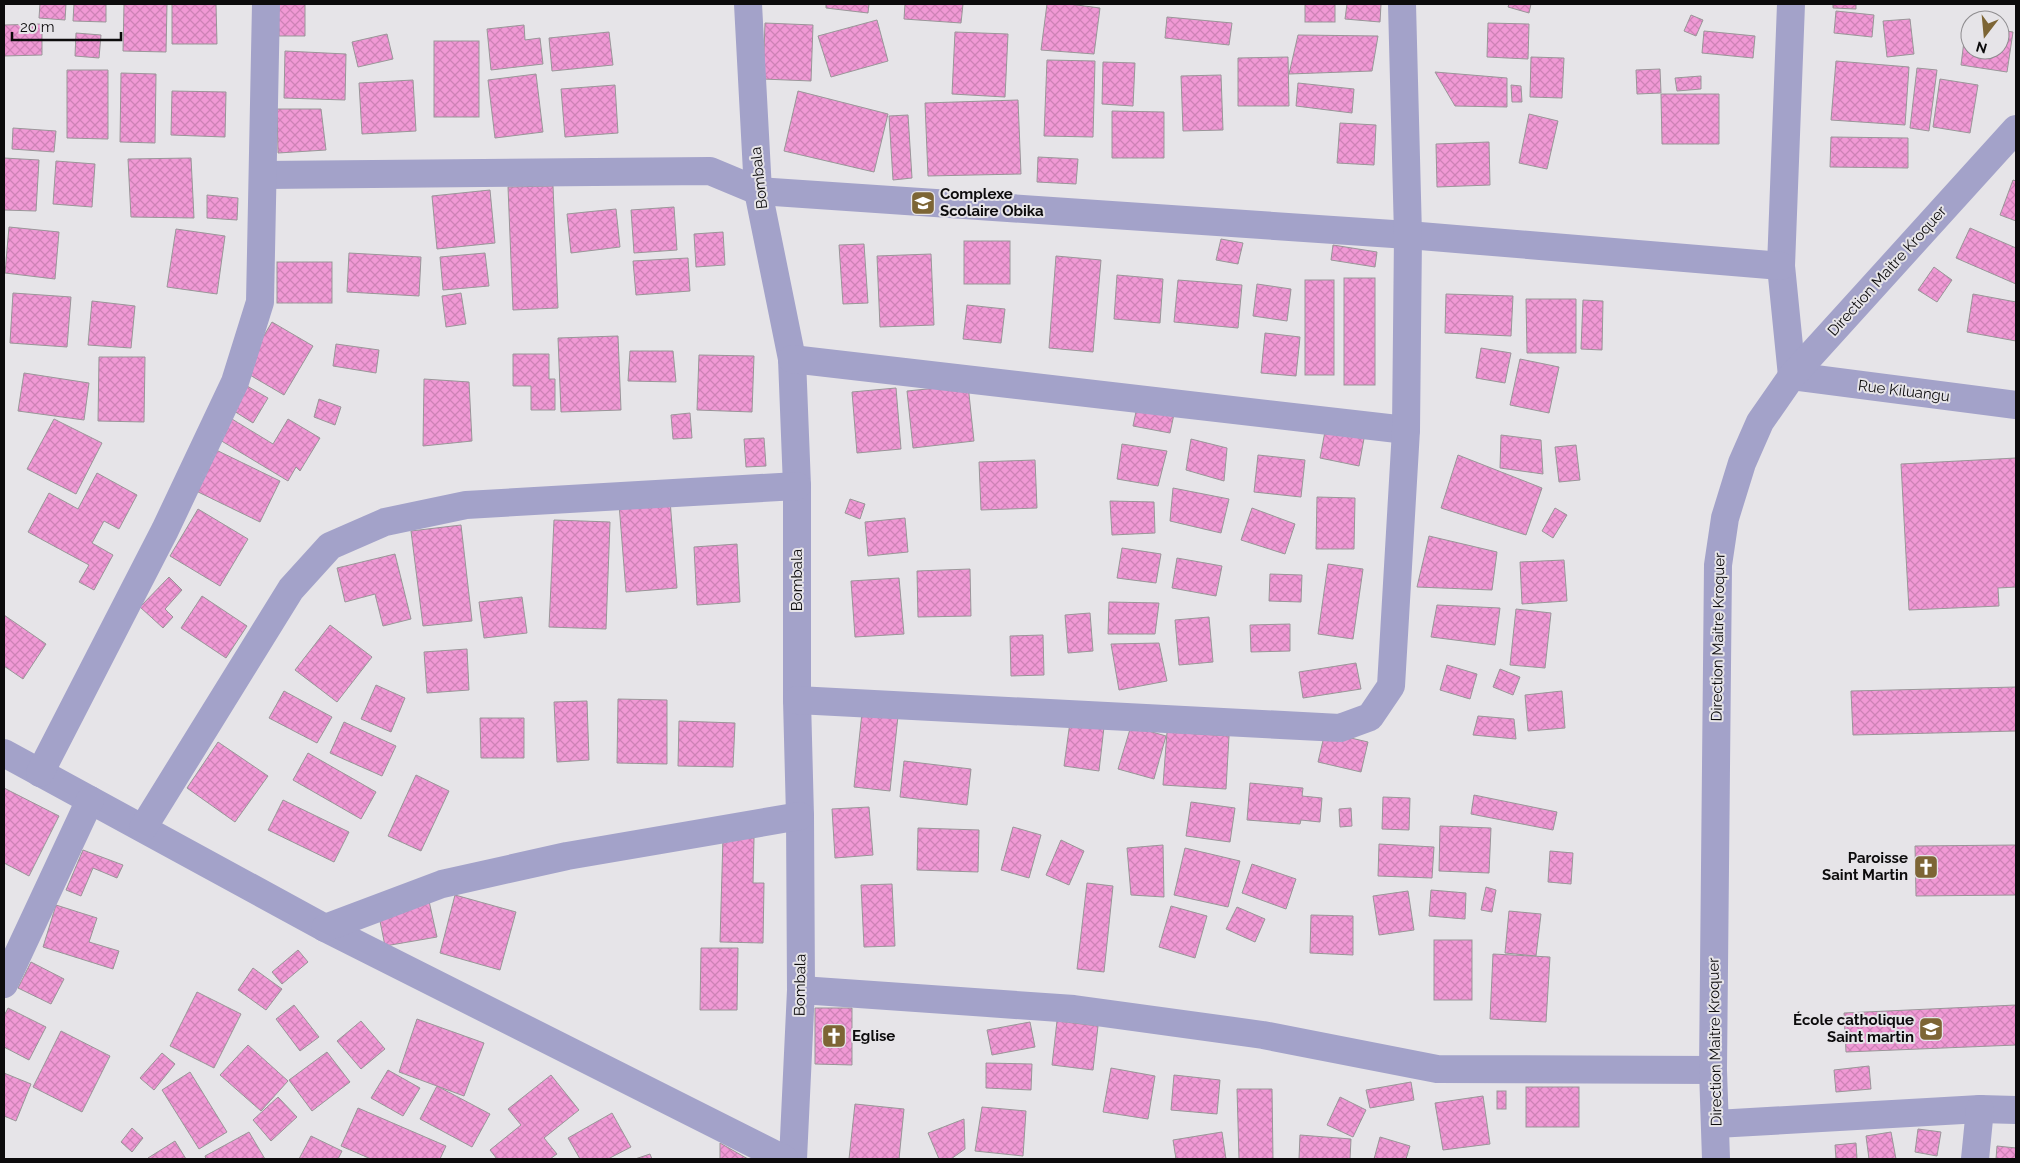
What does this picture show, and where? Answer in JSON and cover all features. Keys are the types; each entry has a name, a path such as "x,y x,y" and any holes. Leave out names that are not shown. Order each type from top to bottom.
{"street":[{"path":"40,773 165,530 235,382 260,302 266,4"},
{"name":"Bombala","path":"748,4 758,191 792,360 797,486 797,700 801,990 793,1159"},
{"path":"797,700 1340,728 1370,717 1391,686 1406,430 1408,235 1402,4"},
{"path":"1791,4 1781,266 1792,376"},
{"name":"Direction Maitre Kroquer","path":"1716,1159 1713,1070 1718,565 1725,518 1742,463 1760,422 1792,376 2016,129"},
{"path":"264,175 710,170 758,191 1408,235 1781,266"},
{"path":"792,360 1406,430"},
{"name":"Rue Kiluangu","path":"1792,376 2016,405"},
{"path":"143,828 291,589 330,546 384,522 466,505 797,486"},
{"path":"4,753 325,928 784,1159"},
{"path":"4,984 90,800"},
{"path":"325,928 442,884 567,856 800,816"},
{"path":"801,990 1074,1009 1263,1035 1437,1069 1713,1070"},
{"path":"1716,1124 1980,1109 2016,1110"},
{"path":"1975,1159 1980,1109"}],"building":[{"path":"40,4 66,4 65,20 39,18"},
{"path":"74,4 106,4 106,22 73,21"},
{"path":"124,4 167,4 166,52 123,51"},
{"path":"172,4 216,4 217,44 172,44"},
{"path":"278,4 305,4 305,36 279,36"},
{"path":"826,4 869,4 868,13 826,8"},
{"path":"905,4 963,4 961,23 904,19"},
{"path":"1047,4 1069,4 1100,8 1094,54 1041,50"},
{"path":"1305,4 1335,4 1335,22 1305,22"},
{"path":"1347,4 1381,4 1380,22 1345,19"},
{"path":"1509,4 1531,4 1529,13 1508,7"},
{"path":"1833,4 1856,4 1856,9 1833,8"},
{"path":"1836,11 1874,15 1872,37 1834,33"},
{"path":"1691,15 1703,20 1696,36 1684,31"},
{"path":"1167,17 1232,23 1229,45 1165,38"},
{"path":"1910,19 1914,54 1887,57 1883,21"},
{"path":"877,20 888,61 831,77 818,36"},
{"path":"765,23 813,25 811,81 763,79"},
{"path":"1488,23 1529,24 1528,59 1487,57"},
{"path":"42,24 42,55 4,56 4,25"},
{"path":"524,25 525,40 540,38 543,64 491,70 487,29"},
{"path":"1704,31 1755,36 1753,58 1702,53"},
{"path":"609,32 613,65 552,71 549,38"},
{"path":"955,32 1008,34 1005,97 952,94"},
{"path":"2010,32 2013,32 2010,52"},
{"path":"76,33 101,35 99,58 75,56"},
{"path":"387,34 393,59 358,67 352,42"},
{"path":"1298,35 1378,36 1372,71 1289,74"},
{"path":"434,41 479,41 479,117 434,117"},
{"path":"285,51 346,54 345,100 284,98"},
{"path":"1288,57 1289,106 1238,106 1238,58"},
{"path":"1531,57 1564,58 1562,98 1530,97"},
{"path":"1047,60 1095,61 1093,137 1044,136"},
{"path":"1962,60 2009,60 2007,72 1961,65"},
{"path":"1836,61 1909,67 1905,125 1831,120"},
{"path":"1103,62 1135,63 1133,106 1102,104"},
{"path":"1917,68 1937,70 1929,131 1910,128"},
{"path":"1660,69 1661,93 1637,94 1636,70"},
{"path":"67,70 108,70 108,139 67,138"},
{"path":"1435,72 1507,78 1507,107 1455,106"},
{"path":"121,73 156,74 155,143 120,142"},
{"path":"536,74 543,132 495,138 488,80"},
{"path":"1221,75 1223,130 1183,131 1181,76"},
{"path":"1701,76 1701,89 1677,91 1675,78"},
{"path":"1940,79 1978,85 1970,133 1933,127"},
{"path":"413,80 416,131 362,134 359,83"},
{"path":"1298,83 1354,89 1352,113 1296,106"},
{"path":"615,85 618,133 565,137 561,89"},
{"path":"1511,85 1521,86 1522,102 1512,102"},
{"path":"172,91 226,92 225,137 171,135"},
{"path":"798,91 888,114 874,172 784,151"},
{"path":"1661,94 1719,94 1719,144 1662,144"},
{"path":"1018,100 1021,174 928,176 925,103"},
{"path":"277,109 321,109 326,150 278,153"},
{"path":"1112,111 1164,112 1164,158 1112,158"},
{"path":"1529,114 1558,121 1547,169 1519,163"},
{"path":"908,115 912,178 893,180 889,116"},
{"path":"1340,123 1376,125 1374,165 1337,163"},
{"path":"13,128 56,131 54,152 12,149"},
{"path":"1831,137 1908,138 1908,168 1830,167"},
{"path":"1489,142 1490,185 1437,187 1436,144"},
{"path":"1038,157 1078,159 1076,184 1037,182"},
{"path":"4,158 39,160 36,211 4,210"},
{"path":"191,158 194,218 131,217 128,159"},
{"path":"56,161 95,164 92,207 53,204"},
{"path":"2013,180 2016,181 2016,221 2000,215"},
{"path":"553,186 558,308 513,310 508,187"},
{"path":"490,190 495,243 437,249 432,196"},
{"path":"207,195 238,198 237,220 207,218"},
{"path":"674,207 677,250 634,253 631,210"},
{"path":"616,209 620,247 571,253 567,214"},
{"path":"9,227 59,232 55,279 5,273"},
{"path":"1970,228 2016,248 2016,284 1956,258"},
{"path":"176,229 225,236 217,294 167,287"},
{"path":"723,232 725,265 696,267 694,234"},
{"path":"1221,239 1243,243 1238,264 1216,260"},
{"path":"964,241 1010,241 1010,284 964,284"},
{"path":"864,244 868,303 843,304 839,245"},
{"path":"1333,245 1377,252 1375,267 1331,260"},
{"path":"349,253 421,257 419,296 347,292"},
{"path":"485,253 489,286 443,290 440,257"},
{"path":"931,254 934,325 880,327 877,256"},
{"path":"1056,256 1101,260 1093,352 1049,348"},
{"path":"688,258 690,291 636,295 633,261"},
{"path":"277,262 332,262 332,303 277,303"},
{"path":"1934,267 1952,280 1937,302 1918,290"},
{"path":"1117,275 1163,279 1160,323 1114,319"},
{"path":"1344,278 1375,278 1375,385 1344,385"},
{"path":"1178,280 1242,285 1238,328 1174,322"},
{"path":"1305,280 1334,280 1334,375 1305,375"},
{"path":"1257,284 1291,289 1287,321 1253,316"},
{"path":"13,293 71,297 67,347 10,343"},
{"path":"461,293 466,324 446,327 442,296"},
{"path":"1446,294 1513,296 1511,336 1445,333"},
{"path":"1973,294 2016,302 2016,341 1967,332"},
{"path":"1526,299 1576,299 1576,353 1527,353"},
{"path":"1583,300 1603,301 1602,350 1581,349"},
{"path":"92,301 135,306 131,348 88,345"},
{"path":"967,305 1005,309 1001,343 963,339"},
{"path":"272,322 313,346 284,395 243,371"},
{"path":"1265,333 1300,337 1296,376 1261,373"},
{"path":"618,336 621,410 561,412 558,338"},
{"path":"336,344 379,350 376,373 333,366"},
{"path":"1481,348 1511,353 1505,383 1476,378"},
{"path":"630,351 673,351 676,382 628,381"},
{"path":"513,354 549,354 549,379 555,379 555,410 531,410 531,386 513,386"},
{"path":"699,355 754,356 752,412 697,410"},
{"path":"99,357 145,357 144,422 98,421"},
{"path":"1520,359 1559,367 1549,413 1510,405"},
{"path":"24,373 89,383 84,420 18,411"},
{"path":"424,379 469,382 472,441 423,446"},
{"path":"240,382 268,398 253,423 226,406"},
{"path":"968,385 974,441 913,448 907,391"},
{"path":"896,388 901,449 857,453 852,392"},
{"path":"319,399 341,407 335,425 314,417"},
{"path":"1137,407 1174,414 1170,433 1133,426"},
{"path":"690,413 692,438 673,439 671,415"},
{"path":"227,416 273,444 288,419 320,438 300,471 296,467 288,481 215,437"},
{"path":"54,419 102,443 76,494 27,469"},
{"path":"1326,426 1365,433 1359,466 1320,458"},
{"path":"1501,435 1541,440 1543,474 1500,468"},
{"path":"764,438 766,466 746,467 744,439"},
{"path":"1191,439 1227,448 1224,481 1186,470"},
{"path":"1122,444 1167,451 1158,486 1117,479"},
{"path":"1576,445 1580,480 1559,482 1555,447"},
{"path":"212,448 280,481 260,522 192,489"},
{"path":"1258,455 1305,460 1301,497 1254,492"},
{"path":"1458,455 1542,488 1526,535 1441,508"},
{"path":"2016,458 2016,587 1998,588 1999,606 1909,610 1901,464"},
{"path":"1035,460 1037,508 981,510 979,462"},
{"path":"97,473 137,495 119,529 104,521 92,543 113,555 94,590 79,582 89,565 28,532 49,493 78,509"},
{"path":"1173,488 1229,499 1221,533 1170,521"},
{"path":"1317,497 1355,498 1354,549 1316,549"},
{"path":"850,499 865,504 860,519 845,513"},
{"path":"670,500 677,588 626,592 619,504"},
{"path":"1110,501 1154,502 1155,533 1112,535"},
{"path":"1252,508 1295,524 1285,554 1241,540"},
{"path":"1555,508 1567,515 1553,538 1542,531"},
{"path":"198,509 248,539 220,586 170,556"},
{"path":"905,518 908,552 868,556 865,522"},
{"path":"554,520 610,522 606,629 549,627"},
{"path":"461,525 472,621 423,626 411,531"},
{"path":"1429,536 1497,552 1492,590 1417,587"},
{"path":"737,544 740,602 697,605 694,547"},
{"path":"1122,548 1161,554 1156,583 1117,578"},
{"path":"395,554 411,619 383,626 375,594 345,602 337,568"},
{"path":"1177,558 1222,566 1216,596 1172,588"},
{"path":"1564,560 1567,601 1522,604 1520,562"},
{"path":"1328,564 1363,569 1353,639 1318,634"},
{"path":"970,569 971,616 918,617 917,571"},
{"path":"1270,574 1302,575 1301,602 1269,601"},
{"path":"169,577 182,590 165,609 173,617 163,628 140,607"},
{"path":"899,578 904,634 855,637 851,581"},
{"path":"202,596 247,626 226,658 181,628"},
{"path":"522,597 527,633 484,638 479,602"},
{"path":"1109,602 1159,603 1155,634 1108,634"},
{"path":"1437,605 1500,608 1495,645 1431,637"},
{"path":"1516,609 1551,613 1545,668 1510,665"},
{"path":"1090,613 1093,651 1068,653 1065,615"},
{"path":"4,615 46,644 23,679 4,666"},
{"path":"1209,617 1213,662 1179,665 1175,620"},
{"path":"1290,624 1290,651 1251,652 1250,625"},
{"path":"330,625 372,657 337,702 295,670"},
{"path":"1043,635 1044,675 1011,676 1010,636"},
{"path":"1159,643 1167,681 1119,690 1111,644"},
{"path":"467,649 469,690 427,693 424,652"},
{"path":"1356,663 1361,689 1303,698 1299,672"},
{"path":"1447,665 1477,674 1470,699 1440,690"},
{"path":"1500,669 1520,677 1513,695 1493,687"},
{"path":"376,685 405,698 391,732 361,719"},
{"path":"2016,687 2016,731 1853,735 1851,691"},
{"path":"284,691 332,717 317,743 269,718"},
{"path":"1562,691 1565,728 1528,731 1525,695"},
{"path":"618,699 667,700 667,764 617,763"},
{"path":"587,701 589,760 557,762 554,702"},
{"path":"862,713 898,716 890,791 854,787"},
{"path":"1478,716 1514,719 1516,739 1473,735"},
{"path":"480,718 524,718 524,758 481,758"},
{"path":"679,721 735,723 733,767 678,766"},
{"path":"344,722 396,746 382,776 330,753"},
{"path":"1070,722 1104,727 1099,771 1064,766"},
{"path":"1131,726 1166,736 1154,779 1118,769"},
{"path":"1167,732 1229,736 1226,789 1163,785"},
{"path":"1325,732 1368,742 1361,772 1318,762"},
{"path":"218,742 268,776 235,822 187,788"},
{"path":"308,753 376,792 361,819 293,780"},
{"path":"904,761 971,769 967,805 900,797"},
{"path":"416,775 449,791 421,851 388,836"},
{"path":"1250,783 1303,788 1302,796 1322,798 1320,822 1301,820 1300,824 1247,820"},
{"path":"4,788 59,816 29,876 4,863"},
{"path":"1474,795 1557,812 1553,830 1471,814"},
{"path":"1383,797 1410,798 1409,830 1382,829"},
{"path":"283,800 349,832 334,862 268,830"},
{"path":"1191,802 1235,808 1230,842 1186,836"},
{"path":"869,807 873,855 835,858 832,809"},
{"path":"1351,808 1352,826 1340,827 1339,809"},
{"path":"1440,826 1491,828 1489,873 1439,871"},
{"path":"1013,827 1041,835 1029,878 1001,870"},
{"path":"918,828 979,830 978,872 917,870"},
{"path":"723,837 754,838 753,883 764,883 763,943 720,942"},
{"path":"1061,840 1084,851 1069,885 1046,875"},
{"path":"1379,844 1434,847 1432,878 1378,876"},
{"path":"1163,845 1164,897 1131,895 1127,848"},
{"path":"2016,845 2016,895 1916,896 1915,846"},
{"path":"1185,848 1240,861 1228,907 1174,895"},
{"path":"83,850 123,865 117,878 93,868 81,896 66,890"},
{"path":"1550,851 1573,853 1571,884 1548,882"},
{"path":"1252,864 1296,879 1286,909 1242,893"},
{"path":"1087,883 1113,886 1104,972 1077,969"},
{"path":"892,884 895,946 864,947 861,885"},
{"path":"1486,887 1496,890 1492,912 1481,910"},
{"path":"1431,890 1466,893 1465,919 1429,916"},
{"path":"1408,891 1414,930 1379,935 1373,896"},
{"path":"455,895 516,912 500,970 440,953"},
{"path":"429,901 437,937 385,946 378,911"},
{"path":"56,905 97,918 89,942 119,951 113,969 43,947"},
{"path":"1171,906 1207,916 1195,958 1159,947"},
{"path":"1237,907 1265,919 1255,942 1226,929"},
{"path":"1509,911 1541,914 1536,956 1505,953"},
{"path":"1311,915 1353,916 1353,955 1310,953"},
{"path":"1434,940 1472,940 1472,1000 1434,1000"},
{"path":"701,948 738,948 737,1010 700,1010"},
{"path":"298,950 308,962 282,984 272,972"},
{"path":"1493,954 1550,957 1546,1022 1490,1019"},
{"path":"31,962 64,979 51,1004 18,988"},
{"path":"253,968 282,989 266,1010 238,990"},
{"path":"197,992 241,1014 214,1068 170,1046"},
{"path":"294,1005 319,1037 300,1051 276,1019"},
{"name":"École catholique Saint martin","path":"2016,1005 2016,1045 1846,1052 1844,1013"},
{"path":"8,1008 46,1027 29,1060 4,1047 4,1016"},
{"name":"Eglise","path":"815,1008 852,1008 852,1065 815,1064"},
{"path":"417,1019 484,1043 464,1096 399,1072"},
{"path":"361,1021 385,1049 361,1069 337,1041"},
{"path":"1057,1021 1098,1026 1093,1070 1052,1065"},
{"path":"1030,1022 1035,1047 992,1055 987,1030"},
{"path":"61,1031 110,1056 82,1112 33,1087"},
{"path":"248,1045 288,1081 261,1111 220,1075"},
{"path":"327,1052 350,1082 312,1111 289,1080"},
{"path":"162,1053 175,1064 154,1090 140,1078"},
{"path":"986,1063 1032,1064 1031,1090 986,1088"},
{"path":"1869,1066 1871,1089 1836,1092 1834,1070"},
{"path":"1111,1068 1155,1076 1148,1119 1103,1112"},
{"path":"388,1070 420,1088 403,1116 371,1098"},
{"path":"190,1072 227,1132 199,1149 162,1090"},
{"path":"4,1073 31,1084 16,1121 4,1116"},
{"path":"551,1075 579,1110 544,1138 557,1154 550,1159 497,1159 490,1150 521,1125 508,1109"},
{"path":"1174,1075 1220,1080 1217,1114 1171,1110"},
{"path":"1411,1082 1414,1100 1370,1108 1366,1090"},
{"path":"437,1086 490,1114 472,1147 420,1119"},
{"path":"1526,1087 1579,1087 1579,1127 1526,1127"},
{"path":"1237,1089 1272,1089 1273,1159 1239,1159"},
{"path":"1497,1091 1506,1091 1506,1109 1497,1109"},
{"path":"1483,1096 1490,1144 1443,1150 1435,1103"},
{"path":"278,1097 297,1117 271,1141 253,1120"},
{"path":"1340,1097 1366,1110 1353,1137 1327,1125"},
{"path":"855,1104 904,1109 899,1159 849,1159"},
{"path":"982,1107 1026,1111 1023,1156 975,1151"},
{"path":"358,1108 446,1146 440,1159 371,1159 341,1146"},
{"path":"612,1113 631,1147 608,1159 580,1159 568,1138"},
{"path":"964,1119 965,1149 951,1159 939,1159 928,1133"},
{"path":"132,1128 143,1138 132,1152 121,1142"},
{"path":"1918,1129 1941,1132 1937,1156 1915,1152"},
{"path":"249,1132 265,1159 206,1159 205,1156"},
{"path":"1222,1132 1226,1159 1176,1159 1173,1140"},
{"path":"1891,1132 1896,1159 1869,1159 1866,1136"},
{"path":"1300,1135 1351,1139 1350,1159 1299,1159"},
{"path":"311,1136 342,1151 338,1159 299,1159"},
{"path":"1380,1137 1410,1146 1406,1159 1374,1159"},
{"path":"175,1141 186,1159 148,1159 148,1158"},
{"path":"720,1143 748,1159 720,1159"},
{"path":"1856,1143 1857,1159 1836,1159 1835,1145"},
{"path":"1997,1146 2016,1148 2016,1159 1996,1159"},
{"path":"650,1154 652,1159 635,1159"}],"place":[{"name":"Complexe Scolaire Obika","path":"923,203"},
{"name":"Paroisse Saint Martin","path":"1926,867"},
{"name":"École catholique Saint martin","path":"1931,1029"},
{"name":"Eglise","path":"834,1036"}]}
